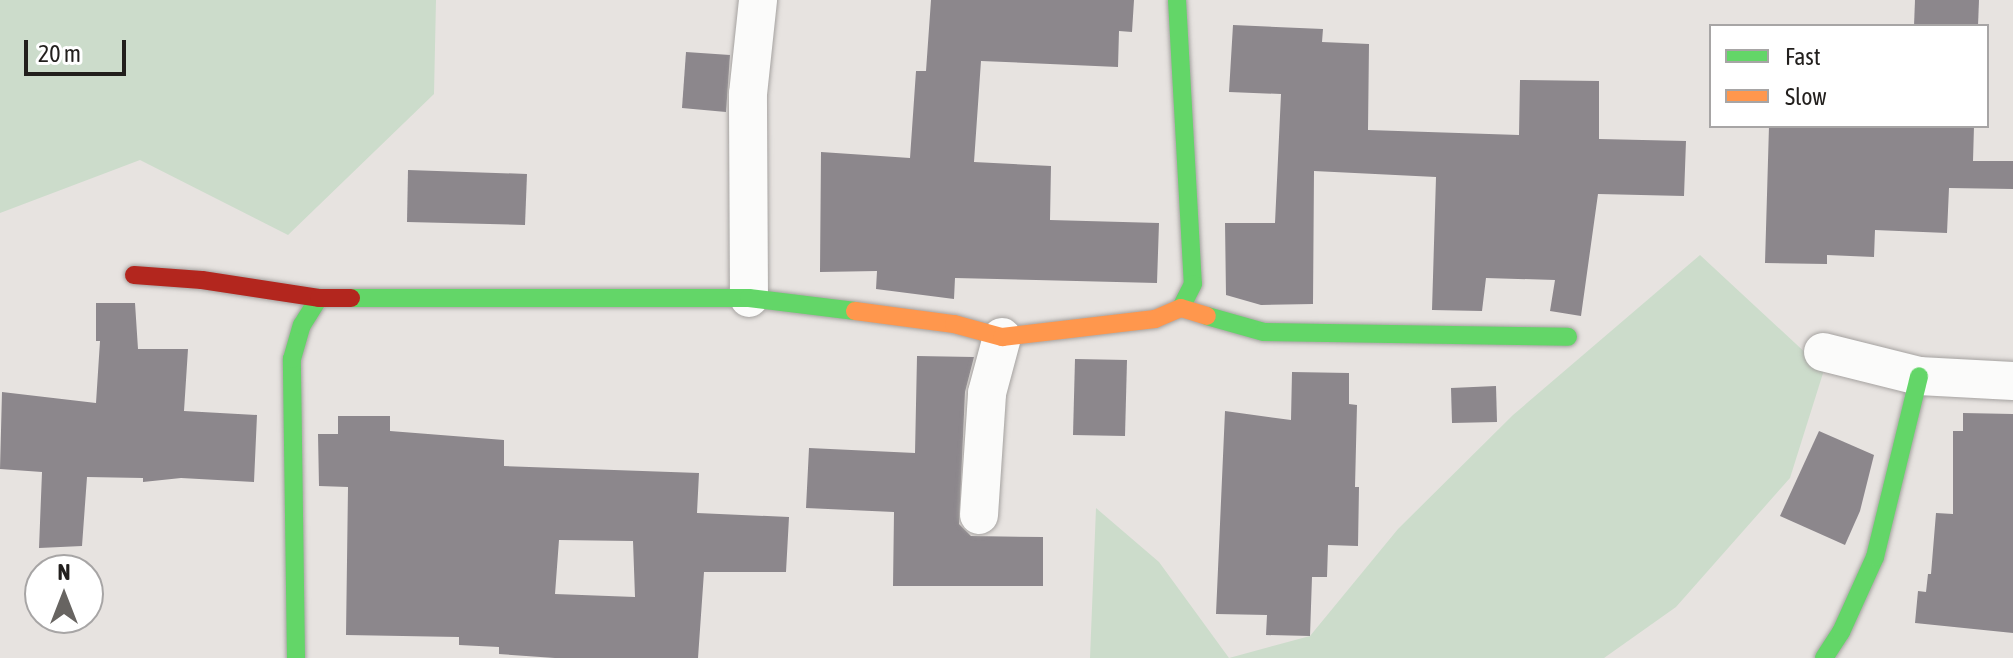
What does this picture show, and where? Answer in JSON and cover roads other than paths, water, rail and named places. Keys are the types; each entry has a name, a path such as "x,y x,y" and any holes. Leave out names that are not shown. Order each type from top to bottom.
{"street":[{"path":"749,298 748,94 758,0"},
{"path":"1177,0 1193,284 1181,308"},
{"path":"134,275 202,280 319,298 749,298 954,324 1002,337 1155,319 1181,308 1264,332 1568,337"},
{"path":"296,658 292,359 302,325 319,298"},
{"path":"979,515 987,393 1002,337"},
{"path":"1823,352 1919,376 2013,381"},
{"path":"1824,658 1841,632 1875,557 1919,376"}]}
